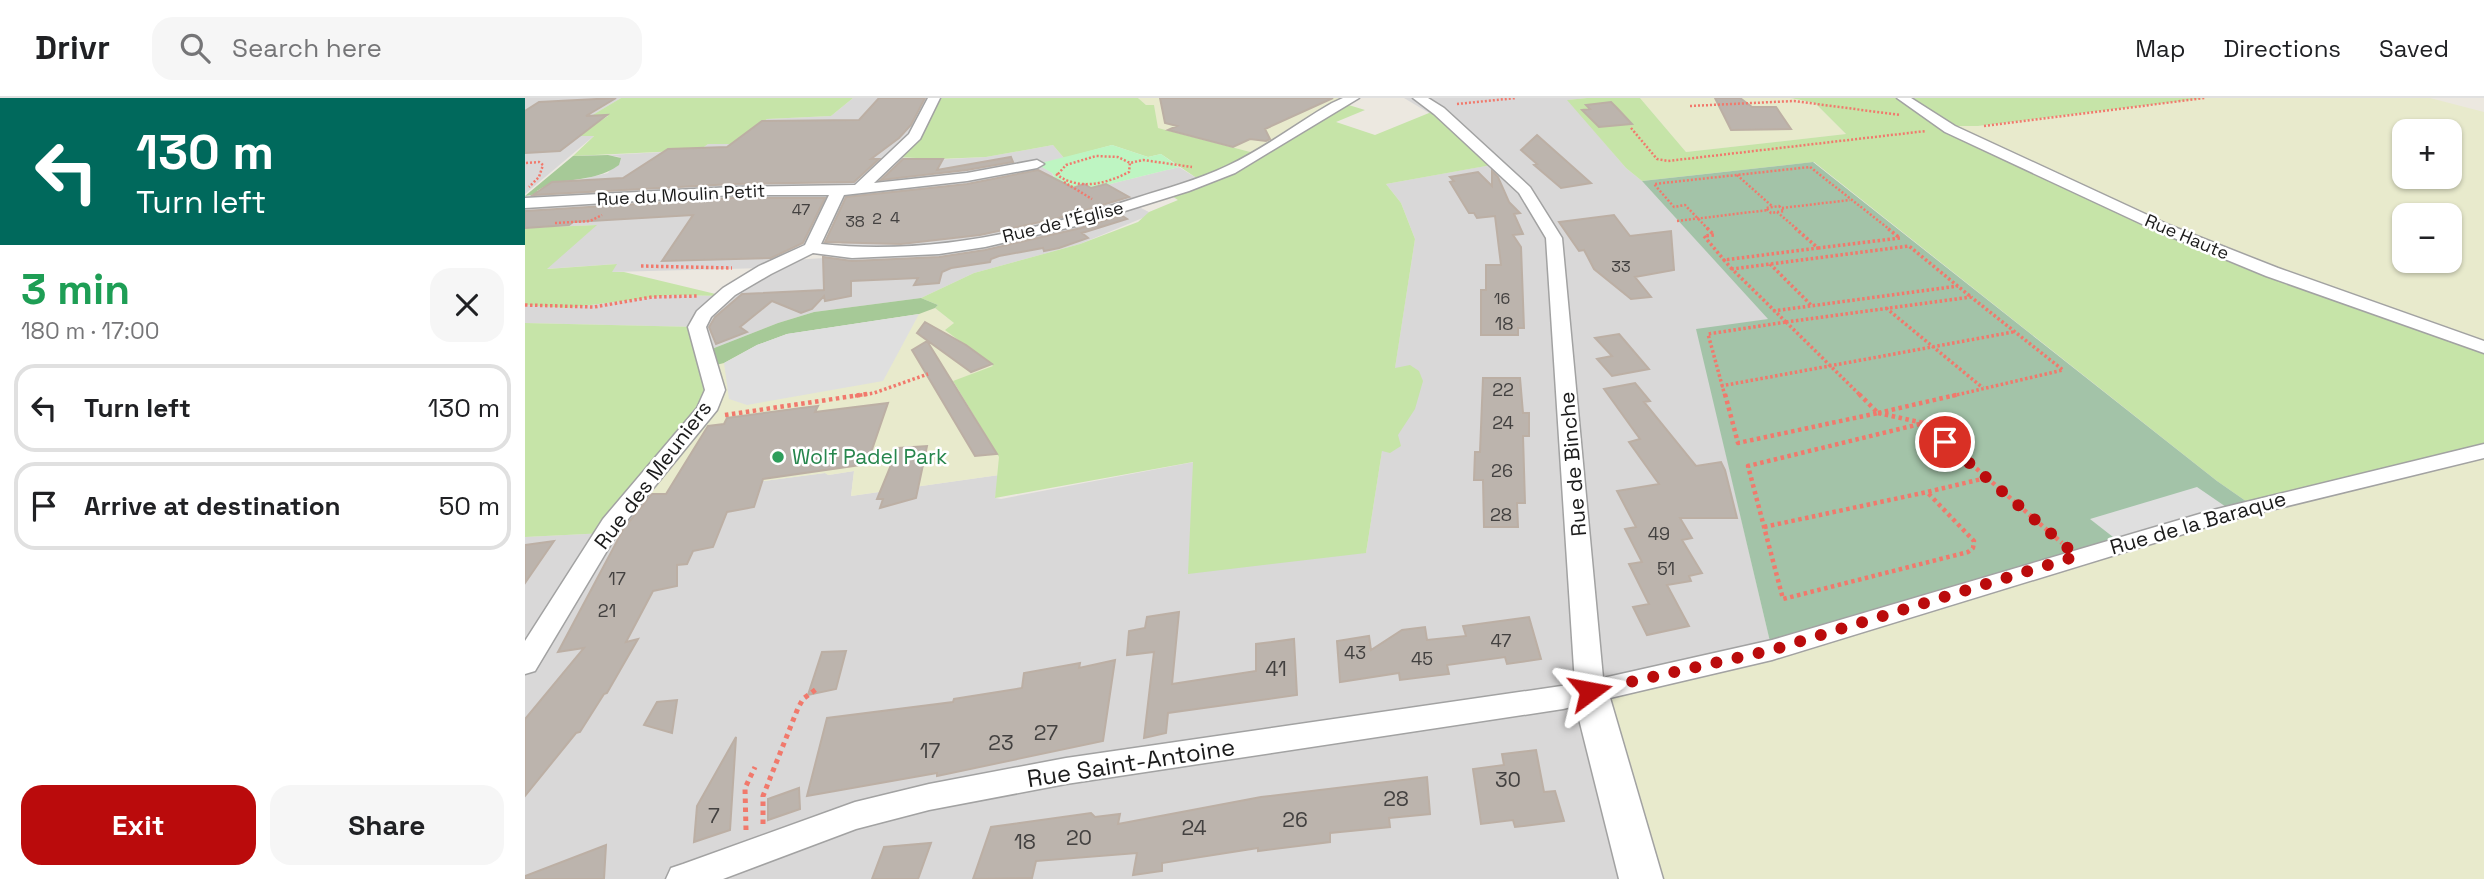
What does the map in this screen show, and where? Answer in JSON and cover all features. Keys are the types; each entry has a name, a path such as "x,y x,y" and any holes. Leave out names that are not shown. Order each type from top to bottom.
{"street":[{"path":"861,187 915,136 934,98"},
{"name":"Rue de l'Église","path":"811,248 873,253 926,249 1004,238 1115,211 1228,172 1328,110 1353,98"},
{"name":"Rue Haute","path":"1903,98 1950,129 2071,188 2213,249 2484,348"},
{"name":"Rue de Binche","path":"1426,102 1525,190 1536,204 1554,238 1591,671 1590,691 1641,879"},
{"name":"Rue du Moulin Petit","path":"525,203 733,191 838,191 967,177 1037,164"},
{"path":"724,296 768,268 811,248 825,224 838,191"},
{"name":"Rue des Meuniers","path":"525,664 611,524 707,410 715,390 697,327 705,311 724,296"},
{"name":"Rue de la Baraque","path":"1590,691 1772,650 2077,556 2282,498 2484,451"},
{"name":"Rue Saint-Antoine","path":"683,879 871,811 1011,781 1563,698 1590,691"}],"path":[{"path":"1426,102 1516,98"},
{"path":"1631,128 1657,159 1668,161 2205,98"},
{"path":"1691,106 1794,101 1895,114 1950,129"},
{"path":"1115,211 1074,189 1061,179 1058,174 1060,170 1085,158 1118,157 1131,163 1143,160 1228,172"},
{"path":"525,190 539,177 543,165 539,162 526,163"},
{"path":"1061,179 1088,184 1112,180 1129,172 1131,163"},
{"path":"1971,297 1887,308 1784,323 1709,334 1738,443 1878,413 2063,370 1810,167 1654,184 1674,207 1685,205 1698,218 1714,235 1704,236 1724,260 1784,323 1878,413 1924,423 2077,556"},
{"path":"1737,175 1779,210 1818,248"},
{"path":"1677,221 1768,210 1771,213 1851,200"},
{"path":"1768,210 1766,208 1773,207"},
{"path":"1724,260 1900,238"},
{"path":"1733,269 1909,246"},
{"path":"1770,264 1812,306"},
{"path":"642,266 768,268"},
{"path":"1773,311 1958,286"},
{"path":"525,305 575,308 652,297 724,296"},
{"path":"1887,308 1984,389"},
{"path":"1721,386 2013,332"},
{"path":"700,418 855,397 894,387 928,373"},
{"path":"1924,423 1748,466 1783,598 1968,552 1975,541 1927,492"},
{"path":"1764,527 1986,478"},
{"path":"756,851 763,796 797,708 803,699 819,687"},
{"path":"755,767 745,788 756,851"}],"shaded area":[{"path":"525,98 621,98 593,115 609,115 579,136 595,135 525,194"},
{"path":"853,98 934,98 896,157 932,160 986,157 1053,145 1064,158 1038,164 1052,173 1054,178 1068,185 1090,189 1179,167 1201,181 1135,205 1149,212 1145,217 1080,244 974,273 921,298 814,312 704,352 696,327 525,323 525,305 567,308 670,295 724,296 766,268 611,272 616,264 545,269 596,225 525,228 525,196 608,173 620,157 608,155 700,150 708,144 731,144 767,119 831,116","holes":["836,221 837,239 842,244 871,255 777,261 809,239 825,224"]},
{"path":"1404,98 1587,98 1568,100 1626,168 1642,181 1769,319 1697,330 1772,650 1641,879 525,879 525,537 606,533 633,498 825,473 829,475 854,471 851,496 999,475 995,498 1001,499 1194,462 1366,553 1415,239 1401,203 1386,184 1496,164 1439,112 1429,113"},
{"path":"919,314 883,381 747,405 729,399 724,363 757,345 787,334"},
{"path":"2197,487 2232,511 2122,544 2090,519"}],"green space":[{"path":"621,98 853,98 831,116 767,119 731,144 708,144 700,150 573,156 594,136 577,136 608,116 591,116"},
{"path":"934,98 1138,98 1146,105 1154,105 1158,128 1258,154 1342,103 1365,110 1336,122 1375,135 1439,111 1497,164 1386,184 1401,203 1415,239 1395,368 1410,365 1419,371 1423,381 1415,409 1398,435 1401,446 1390,453 1382,451 1366,553 1188,574 1193,462 995,498 999,457 953,381 993,366 945,330 954,323 935,308 938,305 921,298 974,273 1080,244 1138,222 1149,212 1178,200 1167,193 1201,181 1161,154 1148,157 1112,145 1064,158 1053,145 986,157 915,160 916,158 895,157"},
{"path":"1138,98 1353,98 1258,154 1157,128 1154,105 1146,105"},
{"path":"1640,98 1791,98 1815,103 1846,134 1686,152"},
{"path":"1640,98 1686,152 1846,134 1815,103 1791,98 2205,98 1978,126 1945,126 2163,228 2484,347 2484,451 2253,506 2217,481 1814,162 1642,181 1626,168 1567,100"},
{"path":"2205,98 2430,98 2484,112 2484,347 2272,272 1943,126 1978,126"},
{"path":"1112,145 1148,157 1161,154 1179,167 1090,189 1074,189 1068,185 1060,186 1052,173 1037,164"},
{"path":"608,155 621,158 619,165 598,175 546,186 537,191 537,194 525,196 573,156"},
{"path":"1813,162 2217,481 2253,506 1772,650 1696,329 1768,319 1642,181"},
{"path":"597,225 547,269 617,264 612,272 624,272 724,296 670,295 567,308 525,305 525,228"},
{"path":"921,298 938,305 919,314 787,334 757,345 724,363 708,367 704,352 778,323 814,312"},
{"path":"935,308 954,323 946,330 994,367 953,382 999,457 999,475 851,496 854,471 633,498 708,367 738,354"},
{"path":"525,323 697,327 715,390 606,533 525,537"},
{"path":"2484,455 2484,879 1641,879 1590,691 2077,557"}],"building":[{"path":"616,98 586,116 607,115 560,151 525,153 525,111 539,102"},
{"path":"879,98 925,98 911,125 899,138 871,159 879,159 854,182 733,184 533,195 552,182 623,178 668,149 727,147 762,121 859,120"},
{"path":"1160,98 1333,98 1265,129 1270,139 1266,141 1250,139 1233,147 1168,130 1177,126 1165,123"},
{"path":"1715,98 1740,98 1752,107 1776,107 1791,129 1731,130"},
{"path":"1611,102 1632,124 1599,127 1582,110 1590,109 1586,105"},
{"path":"1537,135 1591,183 1561,188 1534,165 1537,164 1521,150"},
{"path":"1011,157 1013,162 881,180 903,159 943,159 937,170"},
{"path":"1038,170 1073,188 1084,184 1091,188 1106,184 1129,197 1059,218 980,235 901,244 825,242 846,197 967,184"},
{"path":"1492,171 1498,177 1509,202 1520,213 1514,214 1523,234 1513,235 1521,247 1524,328 1518,328 1518,335 1481,335 1481,290 1486,290 1486,265 1501,265 1495,216 1477,218 1474,213 1469,213 1450,182 1454,181 1450,177 1478,172 1492,186"},
{"path":"733,198 825,198 803,243 771,258 662,261 693,215 573,222 569,225 525,228 525,211"},
{"path":"1121,215 1127,219 1082,233 1088,238 1059,248 1044,251 1043,248 999,256 990,262 951,268 942,272 939,283 914,285 918,278 851,281 851,296 825,301 824,296 812,309 801,313 772,301 740,327 747,332 716,344 709,327 715,317 742,294 824,290 823,257 852,261 939,257 985,250 1081,228"},
{"path":"1614,215 1630,236 1671,231 1674,270 1635,277 1651,297 1631,299 1594,269 1584,250 1579,251 1559,222"},
{"path":"925,322 966,345 992,364 971,372 917,333"},
{"path":"1619,334 1649,369 1612,376 1597,359 1612,356 1595,338"},
{"path":"927,341 997,454 975,456 912,350"},
{"path":"1483,378 1520,378 1523,413 1529,413 1529,436 1523,436 1525,503 1517,503 1518,527 1484,527 1483,480 1474,480 1475,452 1480,452"},
{"path":"1635,383 1650,401 1644,402 1696,466 1721,462 1737,518 1680,518 1692,538 1682,540 1702,573 1689,576 1691,581 1667,585 1689,626 1647,635 1633,607 1649,604 1629,564 1642,562 1625,529 1636,527 1617,491 1659,484 1629,442 1640,439 1604,389"},
{"path":"888,403 867,464 763,479 754,507 727,512 713,547 693,551 687,564 677,565 677,586 653,591 626,642 638,639 607,693 580,732 576,733 525,796 525,719 584,648 558,652 624,528 652,494 666,494 708,426 724,424 727,418 801,408 818,406 815,412"},
{"path":"927,446 916,498 880,508 883,499 877,499 898,448"},
{"path":"554,541 525,583 525,545"},
{"path":"1179,612 1172,684 1256,671 1256,644 1294,639 1297,695 1168,713 1166,733 1144,738 1154,652 1127,655 1129,631 1145,628 1147,617"},
{"path":"1529,617 1541,659 1507,664 1505,657 1447,665 1449,674 1400,680 1399,673 1340,682 1337,641 1369,636 1371,650 1402,630 1425,627 1427,640 1466,636 1463,626"},
{"path":"846,651 836,689 808,695 822,652"},
{"path":"1115,660 1103,741 937,776 937,773 807,796 827,718 953,702 954,699 1022,688 1024,673 1080,663 1079,668"},
{"path":"677,700 672,733 644,725 657,702"},
{"path":"736,737 730,830 694,842 697,806"},
{"path":"1536,750 1544,792 1555,791 1564,821 1515,827 1513,820 1481,824 1473,769 1504,765 1502,754"},
{"path":"1427,777 1430,814 1389,818 1390,827 1330,833 1330,842 1258,851 1258,848 1162,863 1162,871 1133,875 1137,853 1036,861 1032,878 973,879 991,827 1091,813 1095,817 1120,814 1118,824 1261,797"},
{"path":"799,788 800,809 768,820 768,799"},
{"path":"931,843 918,879 872,879 884,847"},
{"path":"606,845 604,879 525,879 525,876"}],"place":[{"name":"Wolf Padel Park","path":"778,457"}],"route":[{"path":"1590,691 1772,650 2077,556 1945,442"}]}
